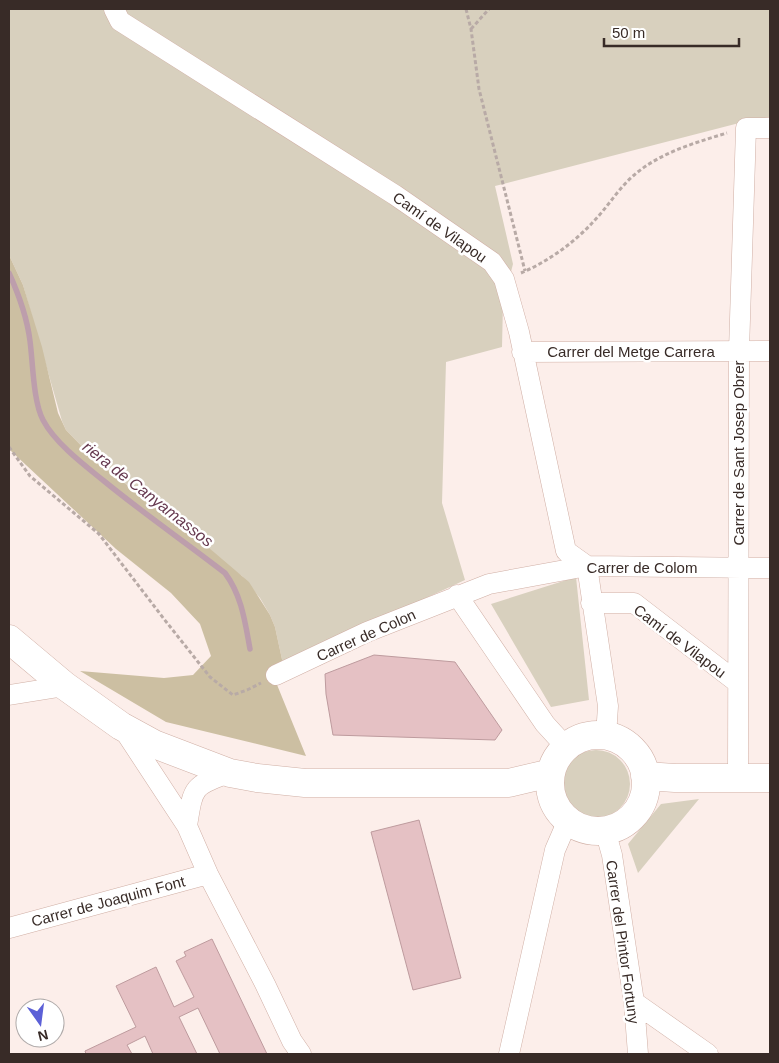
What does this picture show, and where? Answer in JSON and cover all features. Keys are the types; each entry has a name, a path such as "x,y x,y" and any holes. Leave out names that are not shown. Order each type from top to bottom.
{"street":[{"name":"Camí de Vilapou","path":"114,9 120,21 395,195 492,262 504,279 566,551 587,566"},
{"path":"746,128 770,128"},
{"name":"Carrer de Sant Josep Obrer","path":"738,777 739,351 746,128"},
{"name":"Carrer del Metge Carrera","path":"522,352 770,351"},
{"path":"587,566 591,603 608,706 606,736"},
{"name":"Carrer de Colom","path":"457,596 490,584 587,566 770,568"},
{"path":"457,596 545,724 566,747"},
{"name":"Carrer de Colon","path":"276,675 367,632 457,596"},
{"name":"Camí de Vilapou","path":"591,603 634,604 738,683"},
{"path":"9,639 65,686 121,726 154,744 188,758 230,772 257,778 305,783 509,782 557,798 585,829 605,830 627,821 641,803 645,790 645,776 643,766 632,750 616,739 606,736 592,736 578,740 566,747 557,759 557,798 555,850 509,1054"},
{"path":"9,694 65,686"},
{"path":"121,726 187,826 208,874 266,984 292,1041 301,1054"},
{"path":"187,826 190,803 195,791 207,780 230,772"},
{"path":"645,776 675,778 770,778"},
{"name":"Carrer del Pintor Fortuny","path":"605,830 612,855 634,1002 638,1054"},
{"name":"Carrer de Joaquim Font","path":"9,928 208,874"},
{"path":"634,1002 708,1054"}],"path":[{"path":"466,9 471,30 479,89 524,271"},
{"path":"471,30 489,9"},
{"path":"504,279 524,271 575,240 632,176 650,163 673,151 746,128"},
{"path":"9,447 30,476 99,534 210,677 233,695 276,675"}],"shaded area":[{"path":"9,9 770,9 770,117 743,122 495,186 513,264 503,303 502,347 446,362 442,503 465,580 283,664 275,627 270,615 260,598 242,576 195,536 99,464 66,430 62,421 23,285 9,255"},
{"path":"9,255 23,285 42,347 58,413 66,430 99,464 195,536 249,582 270,615 275,627 283,664 271,670 306,756 166,722 80,671 164,678 193,675 211,656 200,624 171,593 116,549 11,451 9,441"},
{"path":"576,577 589,700 551,707 491,604"},
{"path":"603,750 615,756 624,765 630,777 628,797 620,808 603,818 589,818 572,808 564,797 562,777 572,760 583,752"},
{"path":"699,799 638,873 628,844 661,804"}],"building":[{"path":"374,655 455,662 502,730 495,740 333,735 326,694 325,674"},
{"path":"419,820 461,978 413,990 371,832"},
{"path":"212,939 267,1054 220,1054 198,1008 179,1017 197,1054 153,1054 145,1036 127,1045 132,1054 86,1054 85,1051 136,1027 116,986 156,967 174,1007 194,997 176,961 186,956 184,952"}],"waterway":[{"name":"riera de Canyamassos","path":"9,273 27,323 37,403 48,429 70,453 88,468 225,573 239,600 250,649"}]}
